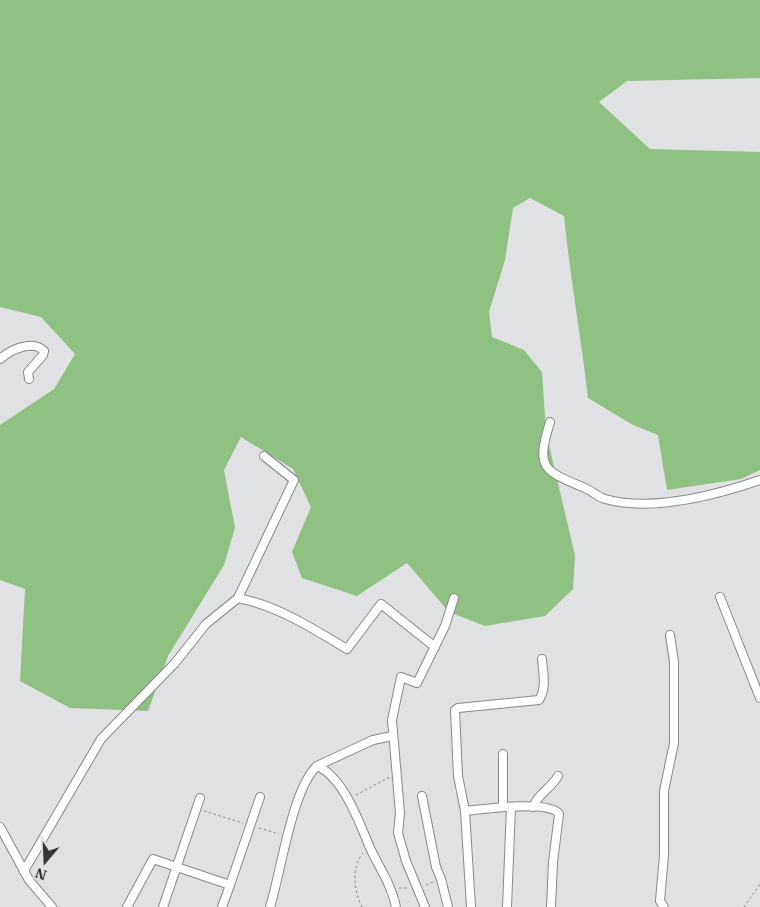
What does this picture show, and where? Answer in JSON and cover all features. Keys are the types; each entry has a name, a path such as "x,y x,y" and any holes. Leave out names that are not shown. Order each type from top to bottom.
{"street":[{"path":"0,359 17,348 41,347 44,350 43,355 28,372 29,379"},
{"path":"550,422 542,448 542,460 548,469 559,479 604,498 642,503 674,500 702,496 760,480"},
{"path":"24,871 101,739 175,663 206,624 238,598 272,521 294,480 264,456"},
{"path":"720,597 760,698"},
{"path":"238,598 272,608 347,649 381,604 435,648"},
{"path":"425,907 400,844 398,774 392,736 392,720 401,677 417,683 435,648 454,598"},
{"path":"664,907 660,901 664,855 664,791 674,743 674,662 670,635"},
{"path":"471,907 465,811 458,776 455,710 458,708 539,700 543,694 544,681 542,659"},
{"path":"270,907 299,797 312,771 318,766 373,740 392,736"},
{"path":"503,754 507,808 507,907"},
{"path":"318,766 323,768 349,801 391,887 396,907"},
{"path":"533,807 536,799 553,785 558,776"},
{"path":"222,907 260,796"},
{"path":"422,796 436,867 448,907"},
{"path":"163,907 200,798"},
{"path":"465,811 533,807 549,807 556,810 559,814 553,862 551,907"},
{"path":"0,827 24,871 52,907"},
{"path":"127,907 153,859 230,884"}],"path":[{"path":"349,801 375,783 398,774"},
{"path":"362,907 356,890 355,871 359,858 369,845"},
{"path":"744,907 760,884"}],"green space":[{"path":"0,0 760,0 760,78 627,81 599,102 650,149 760,152 760,470 741,479 667,490 658,435 633,425 588,398 564,216 530,198 513,208 505,260 489,312 492,337 524,350 542,372 546,433 575,555 573,589 545,616 485,626 449,612 407,563 357,596 302,578 292,552 311,507 293,469 241,437 224,470 235,528 224,565 168,656 148,711 70,708 20,681 25,589 0,580 0,425 54,389 75,354 41,317 0,307"}]}
